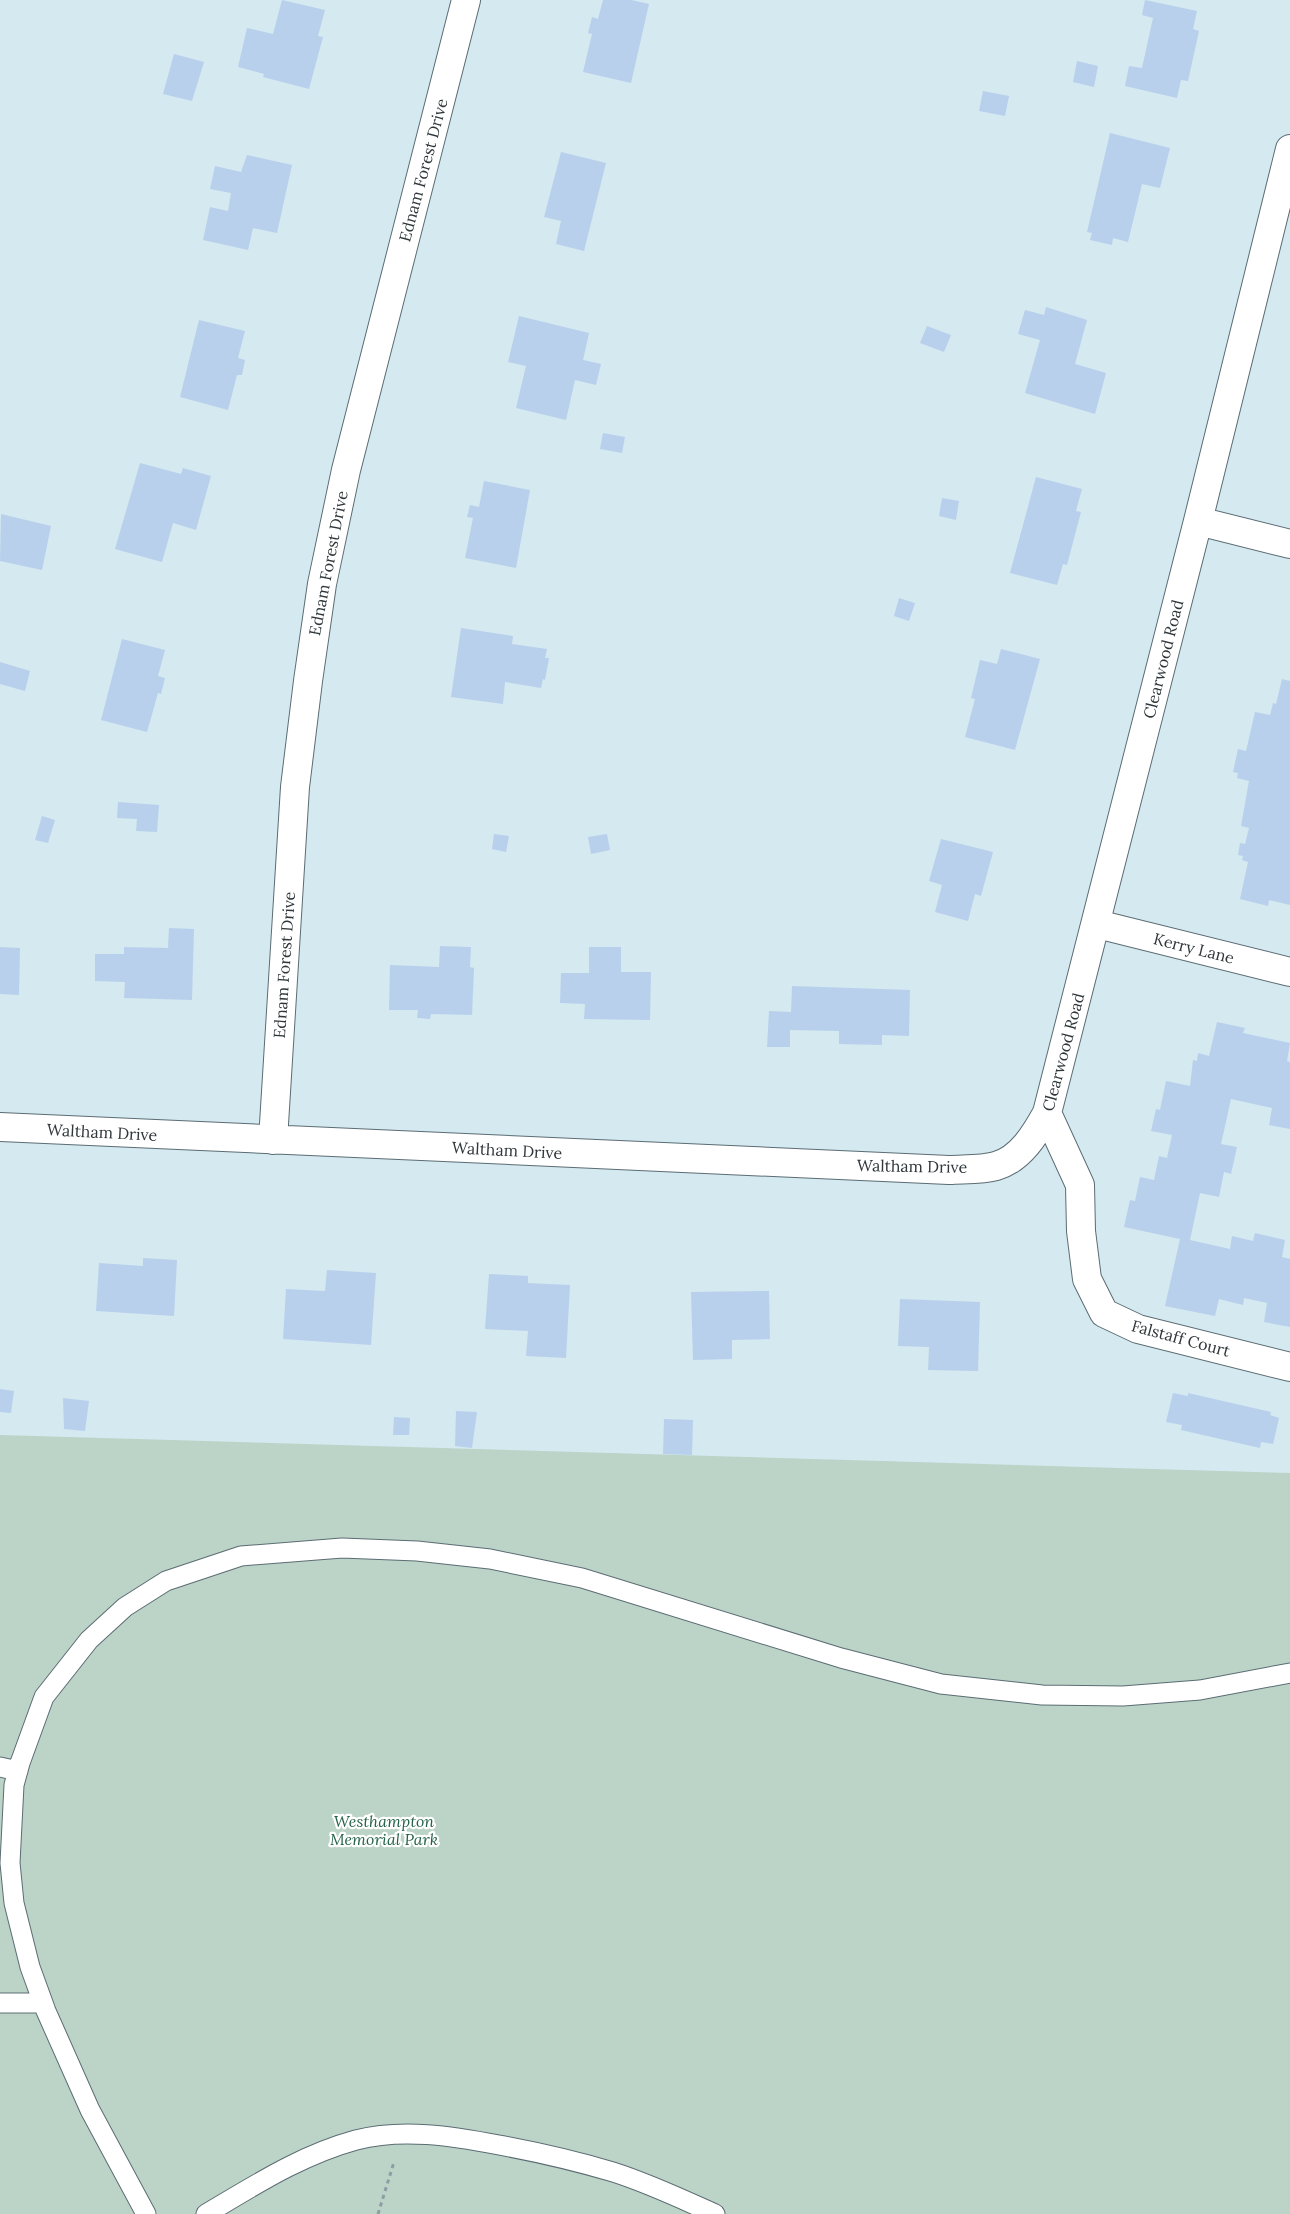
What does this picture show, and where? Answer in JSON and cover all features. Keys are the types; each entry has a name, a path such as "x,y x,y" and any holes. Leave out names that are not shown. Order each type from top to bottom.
{"street":[{"name":"Ednam Forest Drive","path":"273,1140 295,787 322,584 346,470 466,0"},
{"name":"Clearwood Road","path":"1012,1158 1034,1136 1048,1113 1097,924 1290,149"},
{"path":"1198,521 1290,544"},
{"name":"Kerry Lane","path":"1097,924 1290,972"},
{"name":"Falstaff Court","path":"1048,1113 1080,1186 1081,1231 1087,1279 1104,1313 1138,1329 1290,1367"},
{"name":"Waltham Drive","path":"0,1127 949,1170 996,1166 1012,1158"}],"lane":[{"path":"146,2214 90,2110 42,2003 30,1967 14,1895 10,1863 14,1785 9,1769 44,1697 89,1640 125,1607 166,1580 241,1556 342,1548 417,1551 490,1560 582,1578 841,1658 941,1684 1042,1695 1123,1696 1200,1690 1290,1673"},
{"path":"0,2003 42,2003"},
{"path":"206,2214 273,2173 312,2154 357,2140 403,2134 471,2140 540,2153 614,2172 658,2188 715,2214"}],"path":[{"path":"378,2214 403,2134"}],"green space":[{"name":"Westhampton Memorial Park","path":"0,1435 1290,1473 1290,2214 0,2214"}],"building":[{"path":"282,0 325,10 318,36 323,37 309,89 263,77 264,74 238,67 247,28 273,34"},
{"path":"603,0 631,0 649,4 631,83 583,72 592,34 588,33 592,17 598,19"},
{"path":"1145,0 1197,11 1193,29 1199,31 1188,81 1181,80 1177,98 1125,86 1129,66 1142,68 1153,18 1142,15"},
{"path":"174,54 204,62 192,101 163,94"},
{"path":"1077,61 1098,66 1094,87 1073,82"},
{"path":"983,91 1009,96 1005,116 979,111"},
{"path":"1110,133 1170,148 1160,188 1142,184 1128,242 1113,238 1112,245 1090,240 1092,233 1087,232"},
{"path":"561,152 606,163 584,251 556,244 561,221 544,217"},
{"path":"247,155 292,165 277,233 253,228 248,250 203,240 210,207 228,211 231,193 210,189 215,166 241,172"},
{"path":"1046,307 1087,320 1075,364 1106,373 1095,414 1025,393 1040,340 1018,334 1025,310 1044,315"},
{"path":"519,316 589,333 583,360 601,364 596,385 575,380 566,420 516,408 526,366 508,362"},
{"path":"199,320 245,331 238,358 245,360 242,375 237,375 228,410 180,397"},
{"path":"927,326 951,335 944,352 920,343"},
{"path":"603,433 625,437 622,453 600,449"},
{"path":"140,463 181,474 183,468 211,476 196,530 173,523 162,562 115,549"},
{"path":"1036,477 1082,489 1076,511 1081,512 1067,565 1063,564 1057,585 1010,573"},
{"path":"484,481 530,490 516,568 465,558 473,518 467,517 470,505 479,507"},
{"path":"942,498 959,501 956,520 939,516"},
{"path":"1,514 51,526 42,570 0,561"},
{"path":"899,598 915,603 909,621 894,616"},
{"path":"461,628 513,636 512,644 547,649 545,658 549,658 545,680 543,679 541,688 505,682 503,704 451,697"},
{"path":"122,639 165,650 158,676 165,678 161,694 158,693 147,732 101,720"},
{"path":"1001,649 1040,659 1015,750 965,737 975,699 971,698 980,660 997,664"},
{"path":"0,662 30,671 25,691 0,684"},
{"path":"1282,679 1290,681 1290,905 1269,900 1268,906 1240,899 1248,862 1242,860 1243,856 1238,855 1240,843 1245,844 1249,828 1241,826 1249,781 1237,778 1238,773 1233,772 1238,749 1246,751 1255,712 1270,715 1273,703 1276,704"},
{"path":"118,802 159,805 157,832 136,831 137,819 117,818"},
{"path":"42,816 55,820 48,843 35,840"},
{"path":"494,834 509,836 506,852 492,849"},
{"path":"607,834 610,850 591,854 588,837"},
{"path":"941,839 993,852 981,896 975,894 968,921 935,912 942,885 929,881"},
{"path":"169,928 194,929 192,1000 124,998 125,982 95,981 95,954 124,954 124,947 168,948"},
{"path":"440,946 471,947 470,967 474,968 472,1015 431,1014 430,1019 417,1018 418,1010 389,1010 390,965 439,967"},
{"path":"0,947 20,948 19,995 0,994"},
{"path":"589,947 621,947 621,972 651,972 650,1020 584,1019 585,1004 560,1003 561,973 589,973"},
{"path":"792,986 910,990 909,1036 882,1035 882,1045 839,1044 839,1031 790,1030 790,1047 767,1047 769,1011 791,1012"},
{"path":"1217,1022 1245,1028 1243,1033 1290,1043 1287,1061 1290,1062 1290,1129 1269,1125 1272,1108 1231,1099 1221,1144 1237,1147 1231,1174 1224,1172 1219,1197 1200,1193 1190,1240 1230,1249 1232,1236 1253,1241 1255,1233 1285,1240 1282,1257 1290,1259 1290,1327 1264,1322 1267,1303 1244,1298 1243,1305 1219,1299 1215,1316 1165,1306 1180,1239 1124,1227 1130,1200 1135,1201 1140,1177 1154,1180 1159,1156 1167,1158 1172,1135 1151,1131 1156,1109 1160,1110 1166,1081 1190,1086 1193,1060 1197,1061 1198,1053 1209,1056"},
{"path":"143,1258 177,1260 174,1316 96,1311 99,1263 143,1266"},
{"path":"327,1270 376,1273 371,1345 283,1339 286,1289 325,1291"},
{"path":"489,1274 528,1276 528,1283 570,1285 566,1358 526,1356 528,1331 485,1329"},
{"path":"769,1291 770,1339 732,1340 732,1359 693,1360 691,1292"},
{"path":"900,1299 980,1302 978,1371 928,1370 929,1347 898,1346"},
{"path":"0,1389 14,1391 11,1413 0,1412"},
{"path":"1173,1393 1188,1396 1188,1393 1271,1412 1270,1415 1279,1418 1273,1444 1261,1442 1260,1448 1181,1430 1182,1425 1166,1422"},
{"path":"63,1398 89,1401 85,1431 64,1429"},
{"path":"456,1411 477,1412 472,1448 455,1446"},
{"path":"394,1417 410,1418 409,1435 393,1435"},
{"path":"664,1419 693,1420 692,1455 663,1454"}]}
